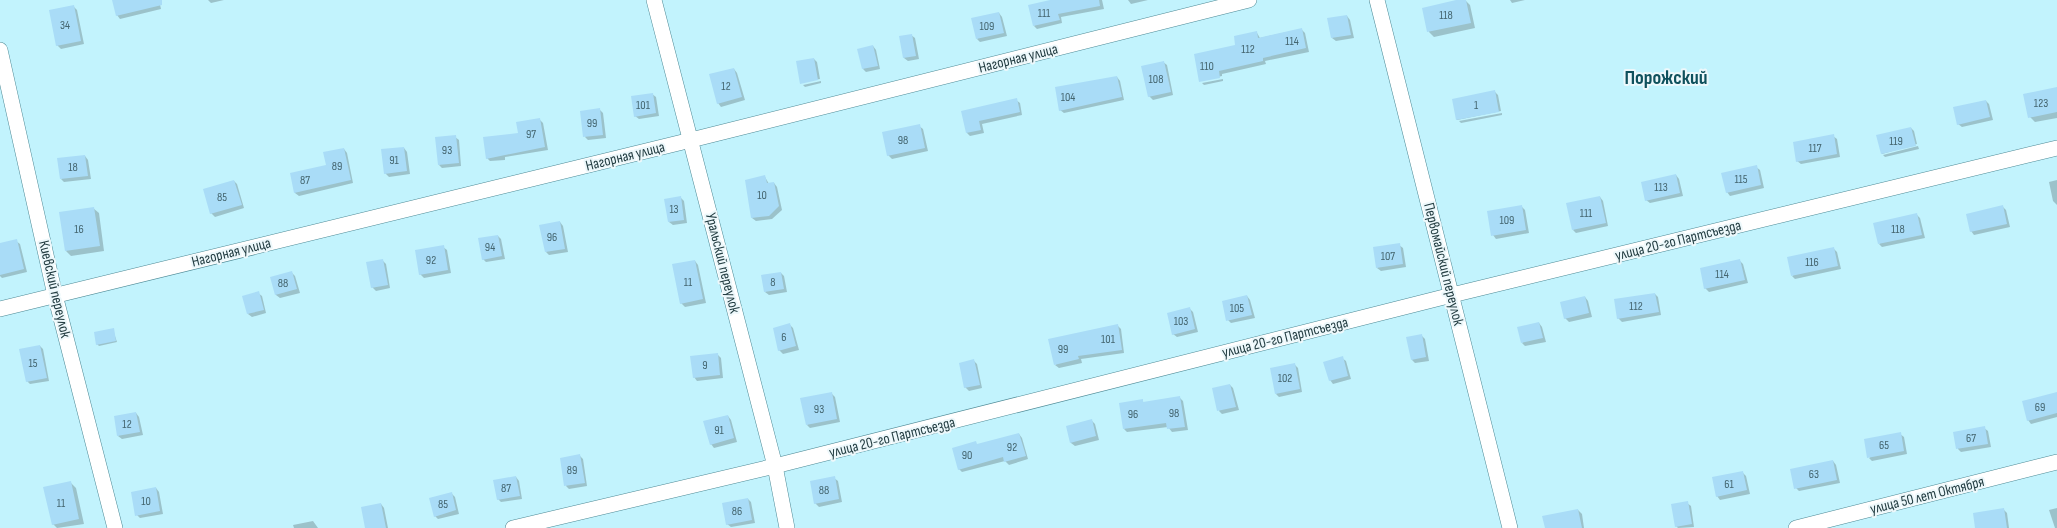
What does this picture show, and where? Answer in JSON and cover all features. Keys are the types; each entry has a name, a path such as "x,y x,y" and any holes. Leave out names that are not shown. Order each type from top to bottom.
{"street":[{"name":"Уральский переулок","path":"654,0 775,466 787,528"},
{"name":"Нагорная улица","path":"0,309 691,140 1248,0"},
{"name":"Первомайский переулок","path":"1377,0 1510,528"},
{"name":"Киевский переулок","path":"0,50 55,295 115,528"},
{"name":"улица 20-го Партсъезда","path":"513,528 775,466 1452,295 2057,148"},
{"name":"улица 50 лет Октября","path":"1796,528 2057,462"}],"building":[{"path":"112,0 162,0 162,5 116,16"},
{"path":"1050,0 1099,0 1100,6 1058,14 1060,20 1033,26 1028,5"},
{"path":"1456,0 1466,0 1471,23 1427,32 1422,8"},
{"path":"74,5 81,41 56,46 49,10"},
{"path":"999,12 1004,33 976,39 971,18"},
{"path":"1347,15 1351,35 1331,38 1327,18"},
{"path":"1302,28 1306,48 1263,58 1263,61 1219,71 1220,78 1199,82 1194,54 1235,45 1234,36 1257,31 1258,38"},
{"path":"912,34 916,56 903,58 899,36"},
{"path":"873,45 878,66 862,69 857,49"},
{"path":"814,58 818,80 800,84 796,61"},
{"path":"1164,61 1171,92 1148,97 1141,66"},
{"path":"734,68 742,97 717,104 709,74"},
{"path":"1117,76 1122,97 1059,111 1055,87"},
{"path":"2057,87 2057,112 2028,118 2023,94"},
{"path":"1495,90 1499,112 1456,120 1452,99"},
{"path":"653,93 656,113 634,117 631,96"},
{"path":"1017,98 1020,112 979,121 981,130 966,133 961,111"},
{"path":"1986,100 1990,117 1957,125 1953,107"},
{"path":"600,108 603,135 583,137 580,111"},
{"path":"540,118 545,147 486,159 483,137 518,133 516,122"},
{"path":"920,124 925,148 887,156 882,132"},
{"path":"1911,127 1916,146 1881,154 1876,135"},
{"path":"1834,134 1837,154 1796,162 1793,142"},
{"path":"456,135 459,163 438,165 435,137"},
{"path":"404,147 407,171 384,174 381,149"},
{"path":"344,148 351,180 294,193 290,173 326,165 323,152"},
{"path":"85,155 88,176 60,179 57,158"},
{"path":"1757,165 1761,185 1726,193 1721,173"},
{"path":"1676,174 1680,193 1645,201 1641,182"},
{"path":"765,175 767,183 774,182 779,206 769,216 751,218 745,180"},
{"path":"234,180 242,205 210,214 203,189"},
{"path":"681,196 684,220 668,222 664,199"},
{"path":"1600,196 1606,223 1572,230 1566,203"},
{"path":"1522,205 1526,230 1491,236 1487,211"},
{"path":"2003,205 2007,224 1970,232 1966,214"},
{"path":"94,207 100,246 65,251 59,212"},
{"path":"1917,213 1922,235 1878,244 1873,223"},
{"path":"560,221 565,249 545,252 539,225"},
{"path":"498,235 502,256 482,260 478,238"},
{"path":"17,239 24,269 0,275 0,243"},
{"path":"1400,243 1403,264 1376,268 1373,247"},
{"path":"444,245 448,270 419,275 415,250"},
{"path":"1834,247 1838,266 1791,276 1787,257"},
{"path":"383,259 388,285 371,288 366,262"},
{"path":"1740,259 1745,280 1704,289 1700,268"},
{"path":"695,260 703,299 680,304 672,264"},
{"path":"292,271 297,289 275,295 270,277"},
{"path":"781,272 784,289 764,292 761,275"},
{"path":"259,291 264,310 247,314 242,296"},
{"path":"1655,293 1659,312 1617,319 1614,299"},
{"path":"1247,295 1252,315 1226,321 1222,301"},
{"path":"1585,296 1589,313 1564,319 1560,302"},
{"path":"1190,307 1195,329 1172,335 1167,313"},
{"path":"1539,322 1543,338 1521,343 1517,327"},
{"path":"790,323 796,346 778,351 773,328"},
{"path":"1118,324 1122,350 1078,356 1079,359 1054,365 1048,339"},
{"path":"114,328 116,341 96,345 94,332"},
{"path":"1422,334 1426,357 1411,360 1406,337"},
{"path":"40,345 47,378 26,382 19,349"},
{"path":"718,353 720,375 693,378 690,356"},
{"path":"1343,356 1348,376 1329,381 1323,362"},
{"path":"974,359 980,385 964,388 959,363"},
{"path":"1295,363 1300,389 1275,394 1270,368"},
{"path":"1230,384 1236,407 1217,411 1212,388"},
{"path":"832,392 837,419 806,425 800,398"},
{"path":"2057,392 2057,413 2027,421 2022,401"},
{"path":"1180,396 1185,427 1167,429 1166,423 1123,429 1119,403 1143,399 1143,402"},
{"path":"136,412 140,432 117,436 114,416"},
{"path":"728,415 734,438 710,445 703,421"},
{"path":"1092,419 1096,436 1070,443 1066,426"},
{"path":"1985,426 1988,444 1956,449 1953,432"},
{"path":"1901,432 1904,451 1867,458 1864,439"},
{"path":"1019,433 1026,456 1004,462 1003,457 958,470 952,448 976,441 977,444"},
{"path":"580,454 585,483 564,486 560,458"},
{"path":"1833,460 1837,480 1794,489 1790,469"},
{"path":"1743,471 1747,490 1716,497 1712,477"},
{"path":"516,476 520,496 497,500 493,480"},
{"path":"835,476 839,499 814,504 810,481"},
{"path":"71,481 79,519 52,525 43,487"},
{"path":"156,487 160,511 135,516 131,492"},
{"path":"452,492 456,510 434,517 429,498"},
{"path":"748,498 752,520 726,525 722,503"},
{"path":"1688,501 1692,524 1675,527 1671,504"},
{"path":"381,503 386,528 365,528 361,507"},
{"path":"2004,508 2007,528 1975,528 1973,513"},
{"path":"1578,509 1582,528 1545,528 1542,516"}],"district":[{"name":"Порожский","path":"1666,77"}]}
